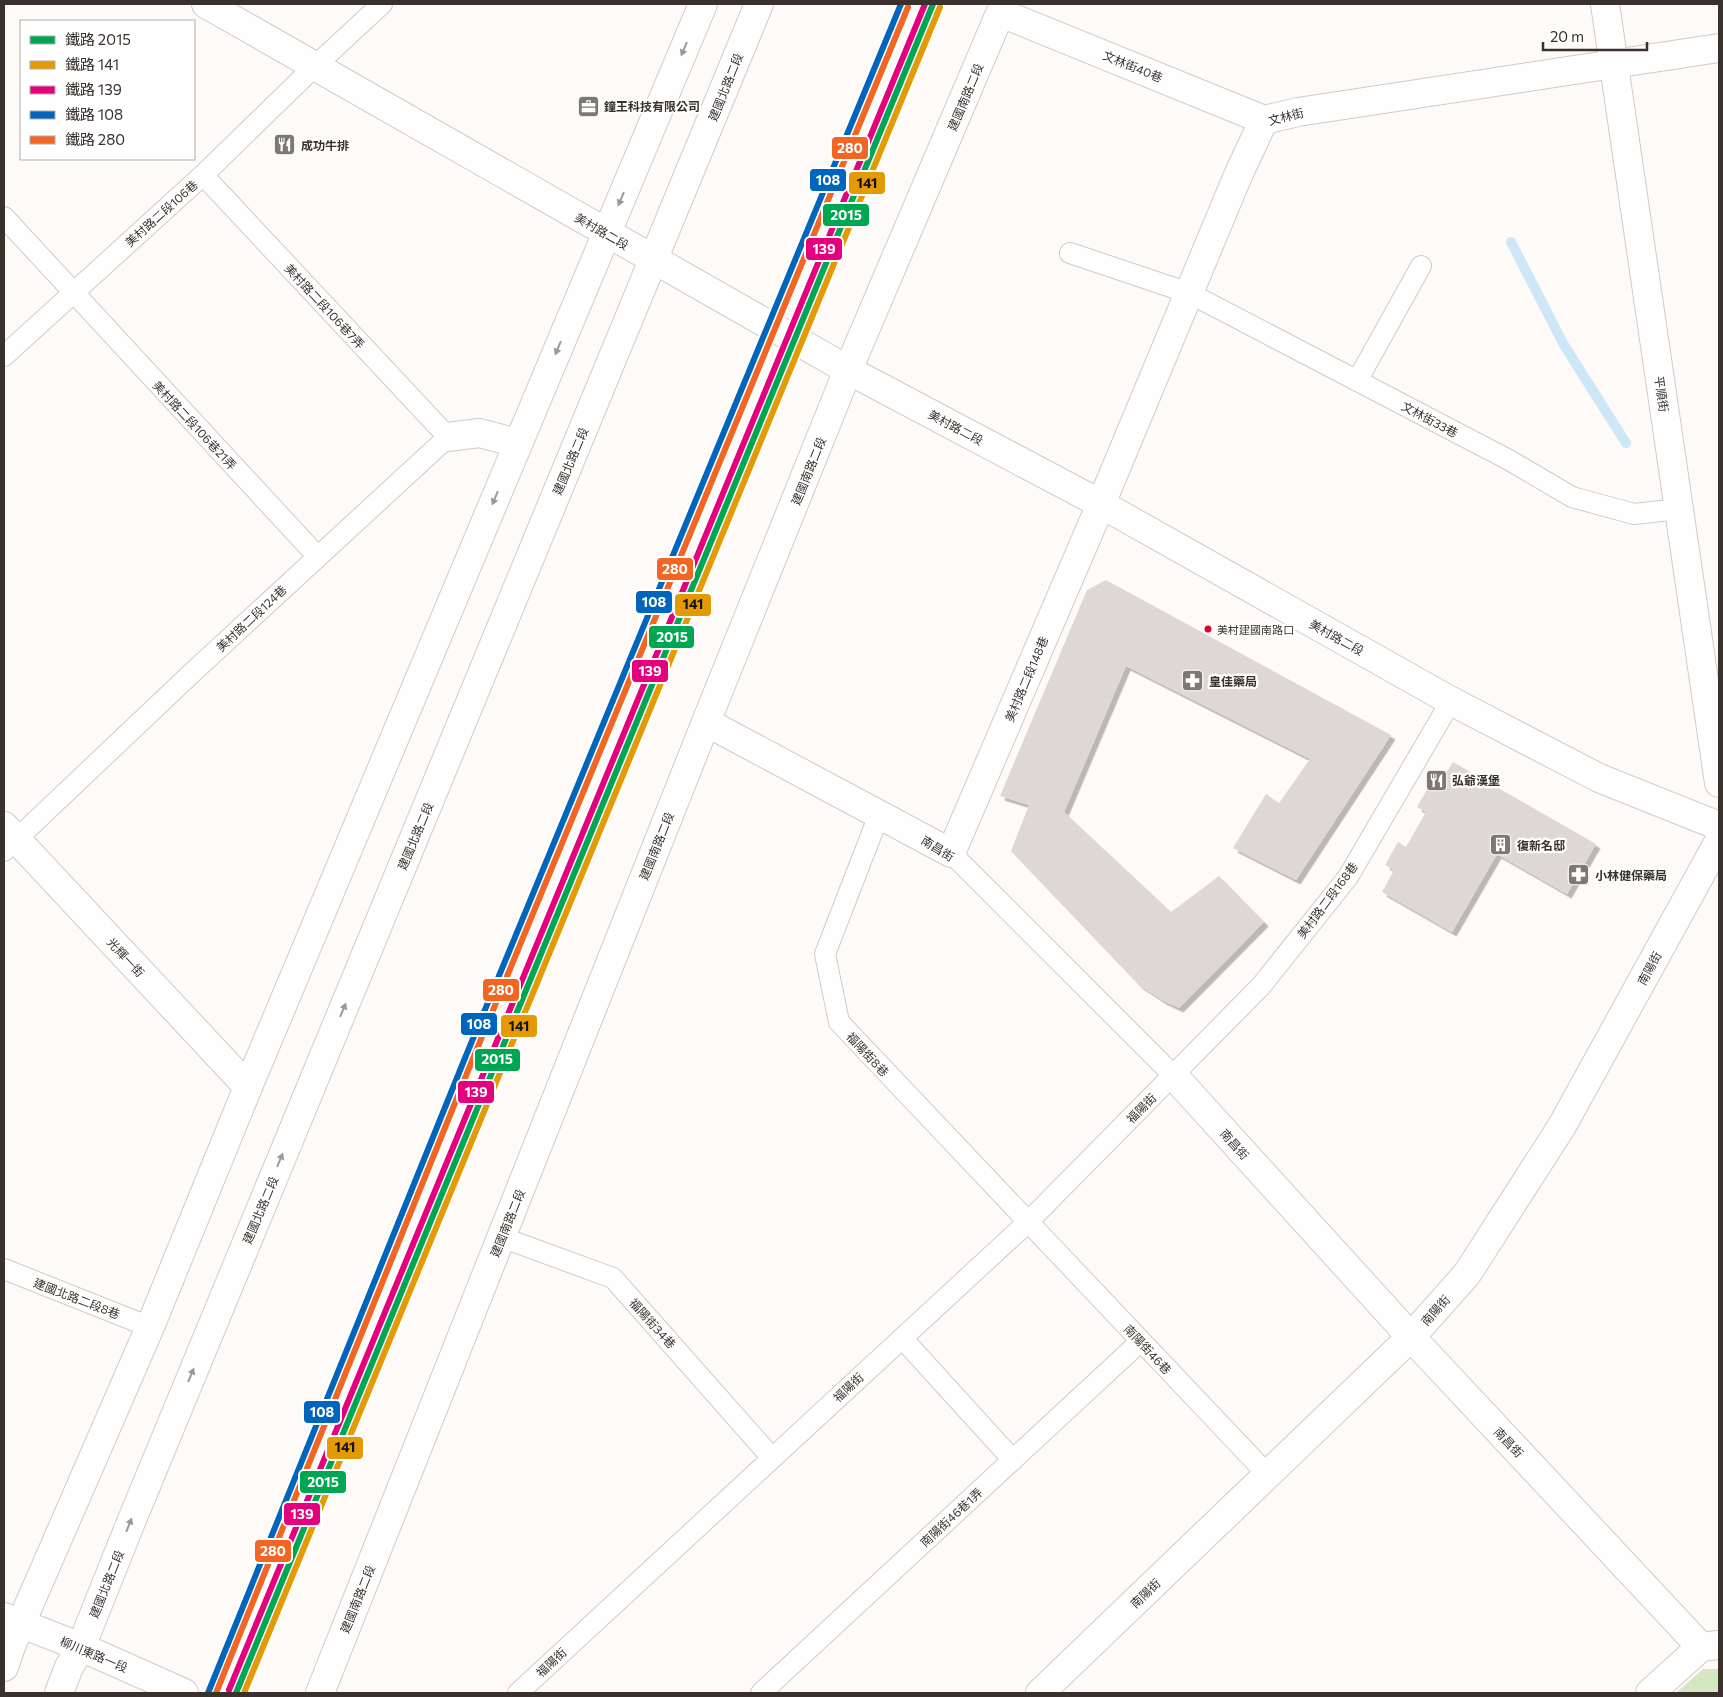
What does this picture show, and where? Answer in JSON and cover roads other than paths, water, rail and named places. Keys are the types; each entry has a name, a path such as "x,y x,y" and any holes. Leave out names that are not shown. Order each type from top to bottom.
{"street":[{"name":"美村路二段","path":"206,4 848,370 1101,504 1451,701 1599,778 1719,826"},
{"path":"10,1638 150,1327 248,1087 703,4"},
{"name":"建國北路二段","path":"59,1693 760,4"},
{"name":"平順街","path":"1605,4 1719,783"},
{"name":"文林街40巷","path":"1002,8 1264,120"},
{"name":"建國南路二段","path":"320,1693 848,370 1002,8"},
{"name":"文林街","path":"1101,504 1239,173 1264,120 1298,112 1719,48"},
{"path":"448,437 479,433 518,443"},
{"name":"美村路二段148巷","path":"951,853 1101,504"},
{"name":"南昌街","path":"706,722 951,853"},
{"name":"光輝一街","path":"8,839 248,1087"},
{"name":"南陽街","path":"1040,1693 1411,1337 1467,1274 1562,1126 1719,841"},
{"name":"南昌街","path":"1173,1075 1411,1337 1710,1646"},
{"name":"柳川東路一段","path":"10,1638 184,1693"},
{"path":"1650,1693 1710,1646"}],"lane":[{"name":"美村路二段106巷","path":"4,356 203,174 382,4"},
{"name":"美村路二段106巷7弄","path":"203,174 448,437"},
{"name":"美村路二段106巷21弄","path":"4,217 318,556"},
{"name":"文林街33巷","path":"1070,253 1189,293 1509,460 1572,497 1634,514 1679,509"},
{"path":"1357,381 1421,266"},
{"name":"美村路二段124巷","path":"8,839 448,437"},
{"name":"美村路二段168巷","path":"1173,1075 1261,986 1348,876 1451,701"},
{"name":"福陽街8巷","path":"879,815 825,954 839,1022 1028,1222"},
{"name":"南昌街","path":"951,853 1173,1075"},
{"name":"福陽街","path":"518,1693 1028,1222 1173,1075"},
{"name":"南陽街46巷","path":"1028,1222 1268,1475"},
{"name":"福陽街34巷","path":"501,1237 613,1278 772,1458"},
{"name":"建國北路二段8巷","path":"4,1269 150,1327"},
{"path":"902,1338 1013,1460"},
{"name":"南陽街46巷1弄","path":"761,1693 1141,1342"}],"waterway":[{"path":"1511,242 1564,345 1626,443"}],"rail line":[{"name":"108","path":"208,1693 465,1058 901,4"},
{"name":"139","path":"229,1690 925,4"},
{"name":"2015","path":"236,1693 933,4"},
{"name":"280","path":"216,1693 472,1061 908,7"},
{"name":"141","path":"244,1693 940,7"}],"place":[{"name":"鐘王科技有限公司","path":"588,106"},
{"name":"成功牛排","path":"285,145"},
{"name":"美村建國南路口","path":"1208,629"},
{"name":"皇佳藥局","path":"1193,681"},
{"name":"弘爺漢堡","path":"1436,780"},
{"name":"復新名邸","path":"1501,845"},
{"name":"小林健保藥局","path":"1579,875"}]}
